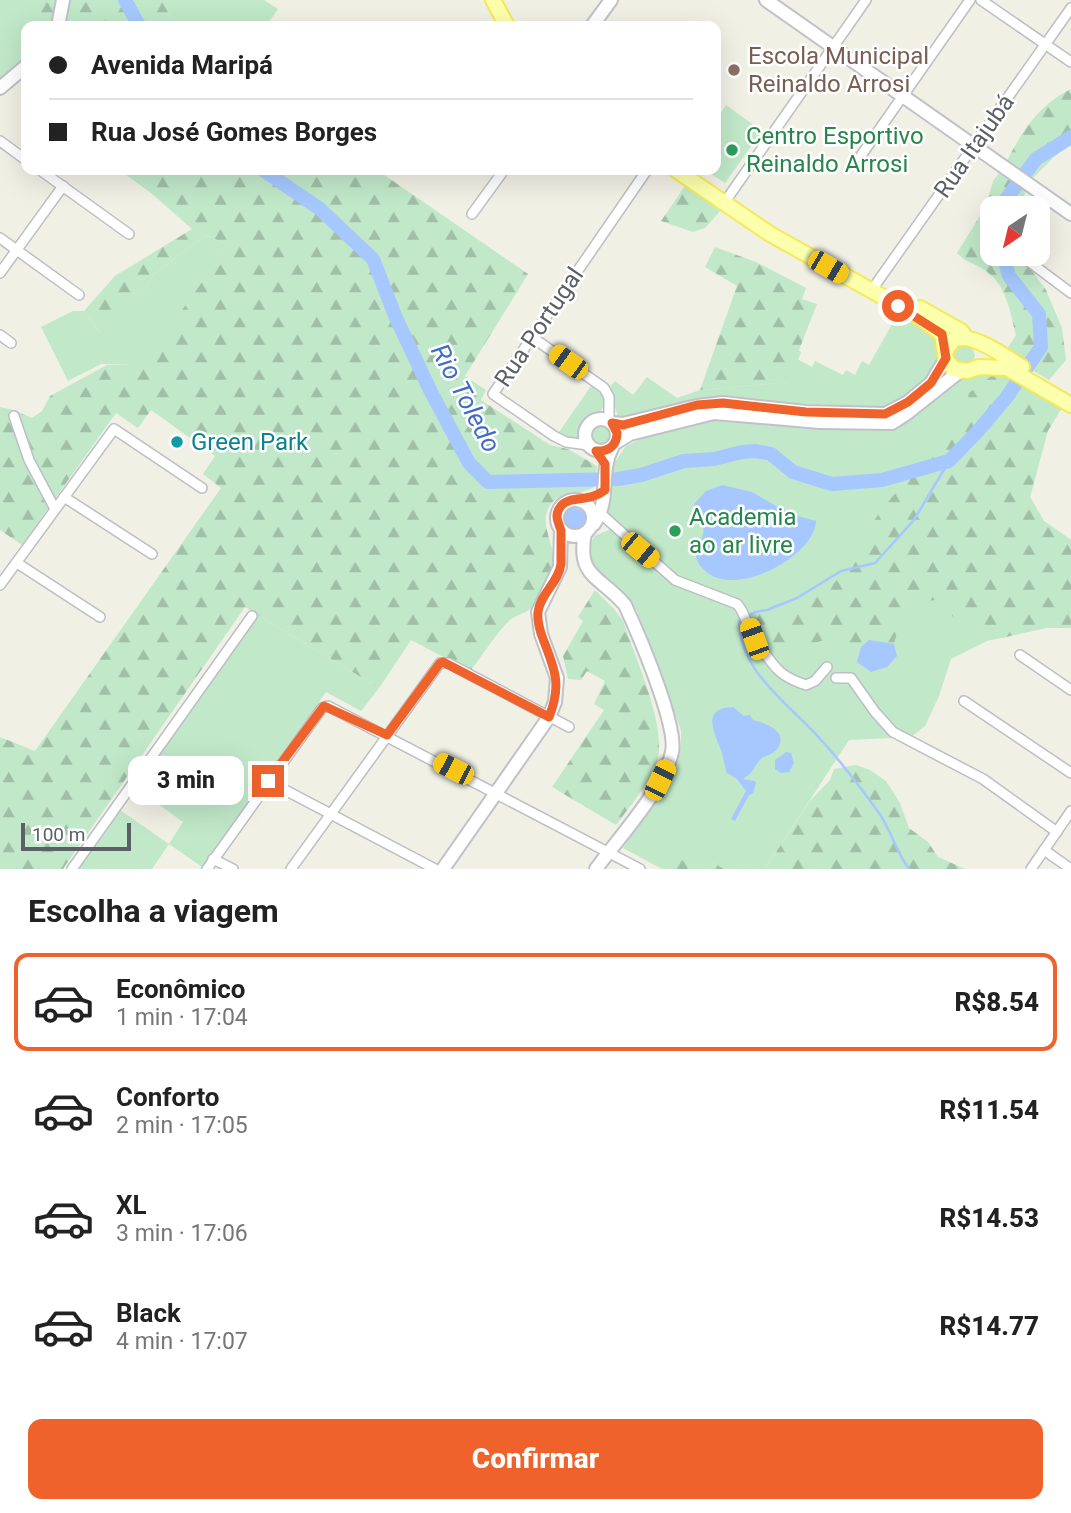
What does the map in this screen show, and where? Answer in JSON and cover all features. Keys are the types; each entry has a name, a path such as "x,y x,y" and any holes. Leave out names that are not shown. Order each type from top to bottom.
{"main road":[{"path":"493,0 504,21"},
{"path":"504,0 515,21"},
{"path":"683,175 769,234 919,317 942,334 949,365 966,370 1010,364"},
{"path":"699,175 764,220 961,331 980,353 977,365 966,370"},
{"path":"946,354 953,340 970,340 985,345 1010,364 1071,396"},
{"path":"1037,380 1071,405"}],"street":[{"path":"59,21 63,0"},
{"path":"596,21 611,0"},
{"path":"605,21 620,0"},
{"path":"766,0 1045,196"},
{"path":"729,196 866,0"},
{"path":"860,157 970,0"},
{"path":"981,0 1071,62"},
{"name":"Rua Itajubá","path":"876,284 1071,8"},
{"path":"0,88 21,70"},
{"path":"0,141 21,156"},
{"path":"47,175 129,234"},
{"path":"472,214 500,175"},
{"name":"Rua Portugal","path":"592,448 561,440 493,396 644,175"},
{"path":"0,273 63,186"},
{"path":"1050,200 1071,214"},
{"path":"0,238 79,295"},
{"path":"1035,266 1071,293"},
{"path":"0,335 11,343"},
{"path":"532,337 604,388 608,397 611,422 617,433 583,556 585,566 593,576 616,594 625,605 665,709 673,749 660,780 596,869"},
{"path":"606,477 585,435 588,425 597,419 623,425 697,405 723,403 806,412 885,414 908,402 931,383 946,354"},
{"path":"592,448 613,446 630,434 714,412 828,422 892,422 966,370"},
{"path":"14,416 29,460 55,509"},
{"path":"0,585 112,430 117,429 202,488"},
{"path":"443,869 549,717 555,702 557,678 541,634 538,612 561,563 561,530 556,519 559,508 568,500 597,496 606,477"},
{"path":"64,497 152,554"},
{"path":"580,500 592,510 593,524"},
{"path":"561,530 575,536 593,524 618,530 675,580 704,593 731,600 746,617 754,639 760,643 776,670 786,677 806,685 815,681 827,667"},
{"path":"17,562 100,617"},
{"path":"72,869 252,616"},
{"path":"1020,656 1071,690"},
{"path":"291,869 440,663 448,663 569,727"},
{"path":"836,678 851,678 892,732 983,779 1057,832"},
{"path":"964,701 1071,772"},
{"path":"206,869 322,708 328,705 640,869"},
{"path":"268,781 435,869"},
{"path":"1031,869 1071,811"},
{"path":"1044,850 1071,869"},
{"path":"214,859 233,869"}],"green space":[{"path":"0,0 15,0 51,21 21,21 21,62 0,81"},
{"path":"13,0 161,0 173,21 50,21"},
{"path":"161,0 264,0 278,9 270,21 173,21"},
{"path":"1071,89 1071,143 1029,182 1005,165 1031,121"},
{"name":"Centro Esportivo Reinaldo Arrosi","path":"726,105 762,131 725,183 713,175 721,175 721,112"},
{"path":"1003,168 1027,185 1024,196 989,196 993,181"},
{"path":"126,175 384,175 528,274 465,376 486,390 481,400 550,445 568,449 597,466 594,487 562,496 552,503 546,517 554,564 549,582 528,611 512,618 506,624 470,671 411,640 379,688 245,607 63,869 0,869 0,737 35,751 221,488 203,474 215,456 151,410 138,428 116,413 22,545 0,530 0,407 32,418 42,411 50,396 107,365 132,365 141,368 228,245 206,235 154,274 142,295 101,334 84,311 115,276 192,229"},
{"path":"687,183 723,208 705,228 693,232 661,221"},
{"path":"980,216 980,266 1029,266 1046,290 1062,328 1066,360 1049,380 1004,354 1016,335 1003,292 986,271 957,253"},
{"path":"206,235 228,245 141,369 132,365 101,364 68,381 41,327 73,311 84,311 100,333 142,295 154,274"},
{"path":"715,247 756,262 806,288 802,299 817,304 790,382 700,390 737,286 705,267"},
{"path":"887,307 928,330 937,341 939,350 937,361 922,381 902,398 883,407 713,400 619,419 618,417 609,388 615,381 633,395 647,377 677,398 700,390 789,382 797,359 812,367 815,361 843,375 846,370 855,375 862,361 869,365 895,319 885,313"},
{"path":"960,343 972,347 975,355 973,363 954,366 950,351"},
{"path":"998,371 1049,427 1030,497 1044,521 1071,540 1071,628 1046,628 987,641 951,659 939,696 925,726 911,737 849,740 765,869 724,869 711,861 673,864 671,869 662,869 623,848 675,772 681,745 681,730 637,611 624,592 591,564 588,551 594,536 609,530 613,518 607,514 612,493 612,466 626,446 646,437 712,418 889,427 956,380 976,373"},
{"path":"998,371 1065,403 1046,434 1030,497 1044,521 1071,540 1071,628 1046,628 1002,638 962,625 935,600 918,603 900,627 894,644 870,640 861,647 829,640 793,649 777,645 769,639 757,625 752,609 767,601 787,613 835,582 852,561 880,512 945,440 964,409 969,393"},
{"path":"591,386 605,401 599,413 581,433 580,442 557,435"},
{"path":"601,424 610,428 614,437 610,446 601,450 592,446 588,437 592,428"},
{"path":"595,590 623,621 648,691 658,730 659,747 654,770 616,825 552,787 604,710 594,704 605,681 587,671 581,680 568,679 563,656 583,621 578,617"},
{"path":"258,615 379,688 361,711 326,692 202,867 169,844 183,822 136,788"},
{"path":"856,765 870,770 886,781 900,803 909,828 928,842 938,857 965,869 765,869 809,802 830,780 834,769"},
{"path":"120,810 169,844 152,869 77,869"},
{"path":"691,857 711,861 724,869 671,869 673,864"}],"water":[{"path":"722,485 752,492 790,514 816,521 812,536 784,563 764,573 744,579 725,580 708,574 696,556 703,530 694,504 706,491"},
{"path":"574,508 585,515 586,520 579,531 574,532 563,525 562,520 569,509"},
{"path":"869,640 894,644 897,656 887,667 871,672 857,662 861,647"},
{"path":"733,707 744,716 750,715 753,720 774,729 780,737 777,749 762,758 743,779 756,783 753,793 749,795 735,821 731,819 746,791 737,779 727,773 712,722 717,712"},
{"path":"786,752 791,753 794,763 789,772 781,773 775,769 775,760"}],"waterway":[{"name":"Rio Toledo","path":"125,0 136,21"},
{"name":"Rio Toledo","path":"1008,196 1036,159 1071,137"},
{"name":"Rio Toledo","path":"270,175 320,209 373,259 396,318 431,392 469,463 488,482 618,479 641,475 684,461 714,459 756,451 771,454 793,472 832,484 882,480 949,461 1006,398 1041,347 1039,314 1009,276 1006,266"},
{"path":"909,869 883,820 858,785 822,741 758,673 748,657 739,621 755,612 797,598 841,571 875,563 914,520 949,461"}],"place":[{"name":"Escola Municipal Reinaldo Arrosi","path":"734,70"},
{"name":"Centro Esportivo Reinaldo Arrosi","path":"732,150"},
{"name":"Green Park","path":"177,442"},
{"name":"Academia ao ar livre","path":"675,531"}],"route":[{"path":"268,781 324,706 328,705 387,735 443,662 549,717 555,702 557,678 541,634 538,612 561,563 561,530 556,519 557,513 568,500 589,499 605,490 605,464 596,451 607,450 615,443 617,433 612,423 623,425 697,405 723,403 806,412 885,414 908,402 931,383 946,358 942,334 898,306"}]}
